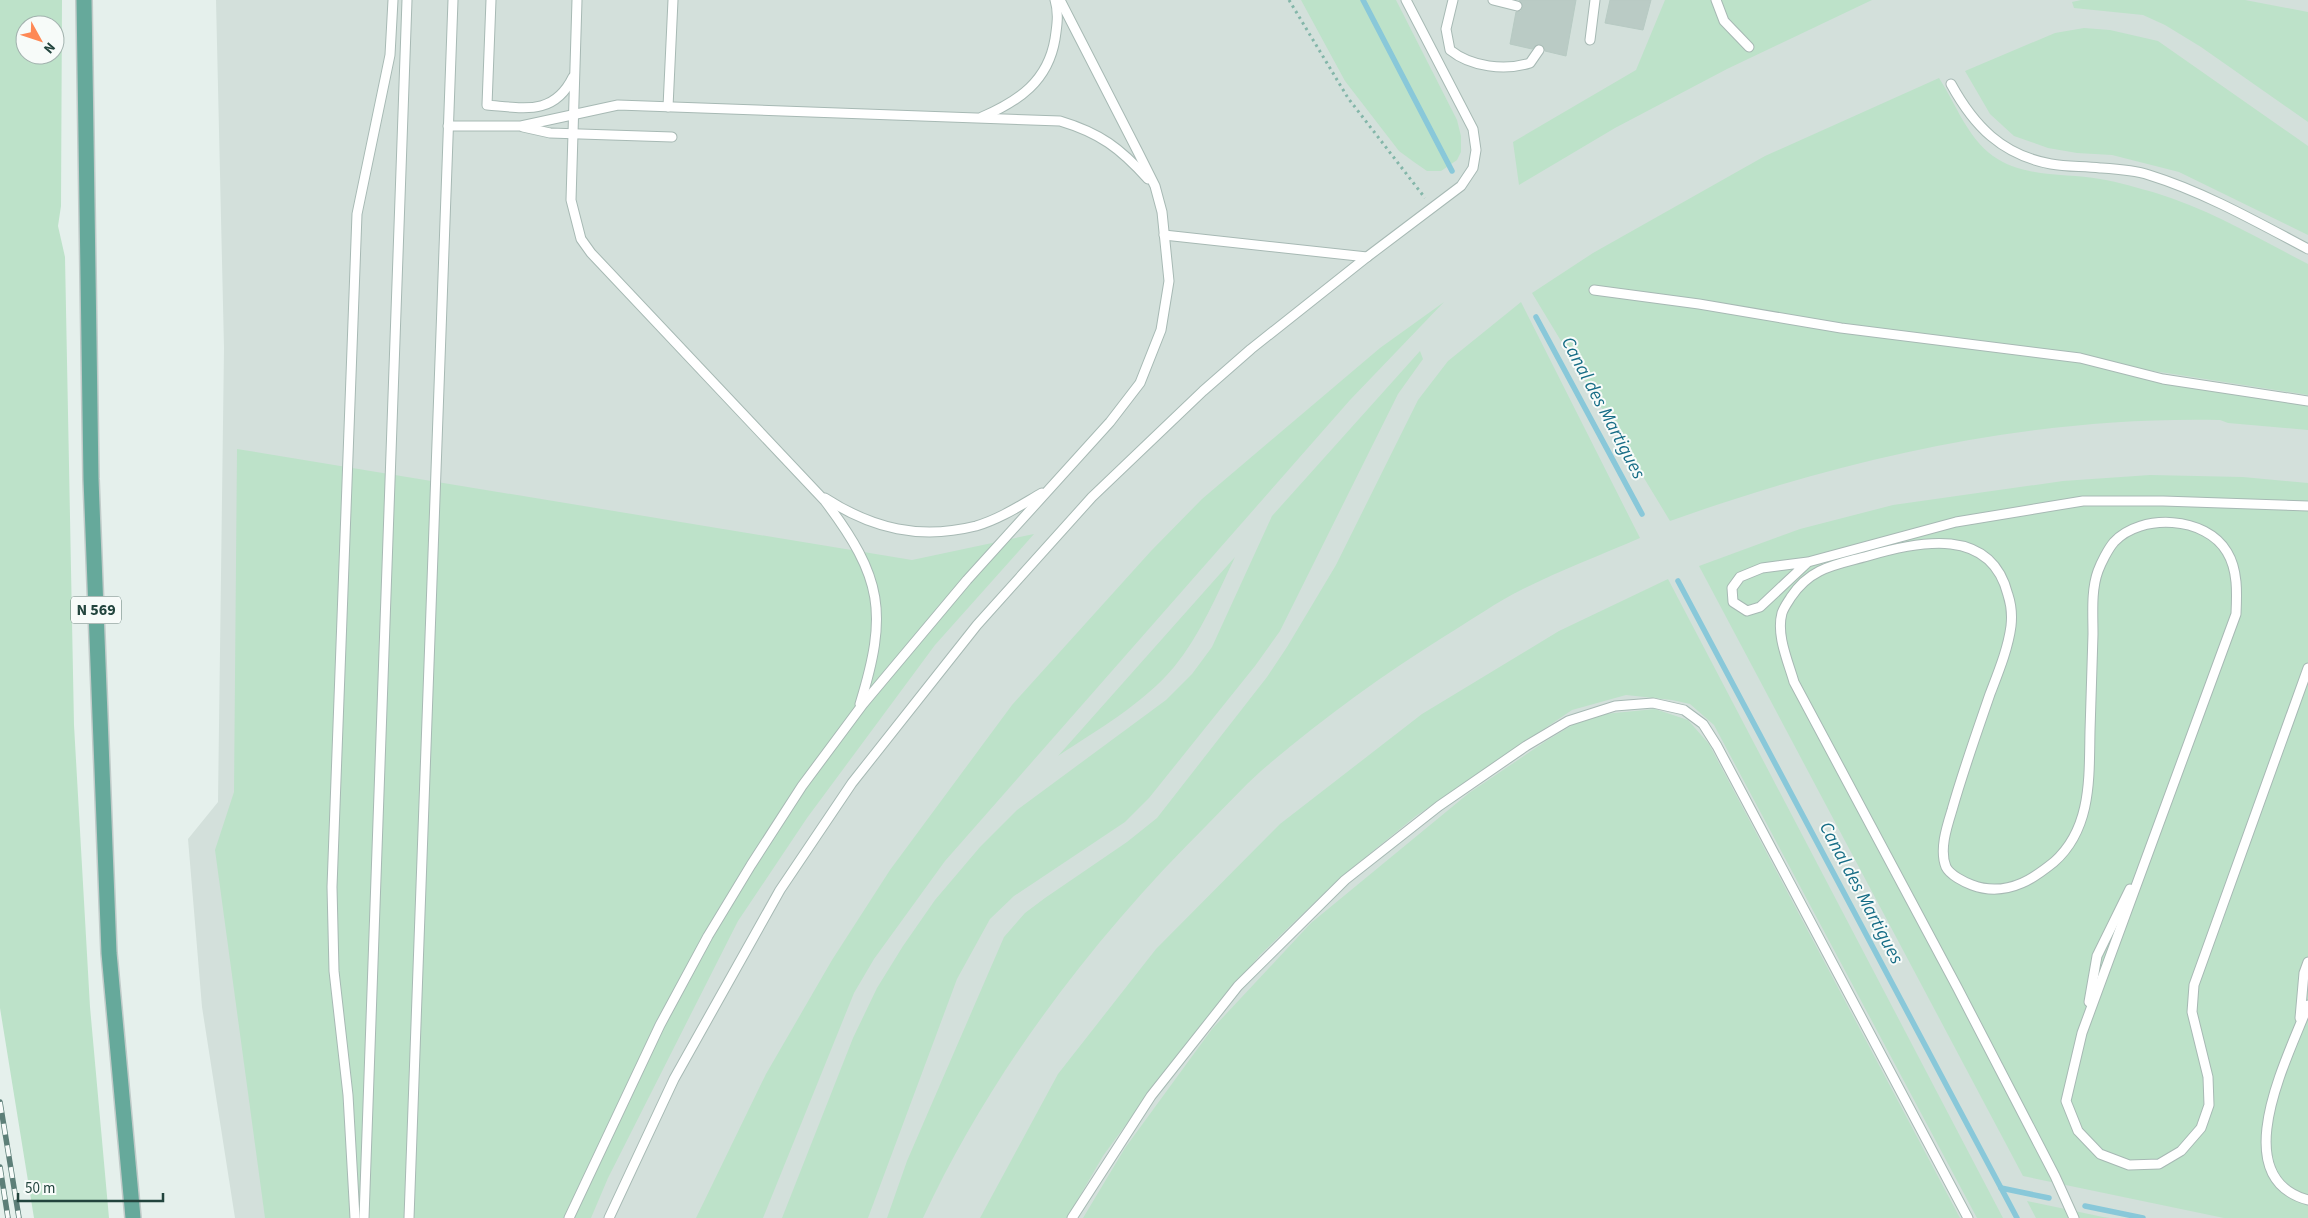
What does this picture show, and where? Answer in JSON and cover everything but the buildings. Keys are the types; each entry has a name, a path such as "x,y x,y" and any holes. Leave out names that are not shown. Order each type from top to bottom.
{"main road":[{"name":"N 569","path":"84,0 90,480 107,904 109,953 133,1218"}],"lane":[{"path":"355,1218 348,1095 334,971 332,887 357,214 390,55 393,0"},
{"path":"364,1218 407,0"},
{"path":"409,1218 453,0"},
{"path":"491,0 487,105 534,108 550,104 565,91 574,74"},
{"path":"577,0 571,200 581,239 591,253 817,493 846,530 862,558 872,581 878,629 874,655 858,710"},
{"path":"668,107 673,0"},
{"path":"980,118 1007,106 1040,76 1052,54 1057,26 1055,0"},
{"path":"568,1218 660,1024 708,936 802,786 858,710 967,580 1110,422 1140,382 1161,330 1169,281 1162,212 1154,186 1060,0"},
{"path":"609,1218 674,1079 780,890 852,783 977,625 1092,497 1251,349 1367,257 1461,186 1473,168 1476,150 1473,129 1406,0"},
{"path":"1453,0 1446,30 1450,50 1459,57 1504,68 1530,63 1539,50"},
{"path":"1493,0 1517,6"},
{"path":"1590,40 1595,0"},
{"path":"1716,0 1724,22 1749,47"},
{"path":"1951,84 1965,109 1988,134 2006,148 2026,157 2052,164 2147,174 2191,191 2308,249"},
{"path":"448,126 521,126 618,105 1060,121 1086,129 1107,141 1129,158 1154,186"},
{"path":"521,126 550,133 672,137"},
{"path":"1164,235 1367,257"},
{"path":"1594,290 1699,304 1840,328 2080,358 2163,379 2308,401"},
{"path":"817,493 842,509 867,521 893,530 920,532 945,531 977,525 1003,515 1050,488"},
{"path":"1808,562 1760,607 1747,611 1734,602 1732,588 1740,577 1762,568 1808,562 1956,522 2083,501 2163,501 2308,506"},
{"path":"2074,1218 1961,996 1794,682 1781,638 1780,623 1783,609 1798,587 1820,570 1901,547 1936,542 1952,544 1978,552 1998,570 2006,584 2010,601 2011,626 2000,668 1959,785 1946,829 1944,850 1946,867 1953,875 1985,889 1997,889 2020,884 2039,874 2061,855 2071,843 2083,818 2089,776 2093,606 2098,572 2113,542 2135,528 2155,521 2189,525 2213,536 2227,552 2237,583 2236,614 2085,1026 2066,1101 2078,1132 2100,1154 2129,1165 2158,1164 2181,1151 2201,1128 2209,1105 2208,1077 2192,1012 2194,985 2308,668"},
{"path":"1072,1218 1151,1096 1238,986 1345,880 1439,806 1526,746 1568,721 1615,706 1653,703 1684,710 1703,724 1717,746 1968,1218"},
{"path":"2299,1029 2304,973 2308,962"},
{"path":"2308,1005 2279,1081 2267,1124 2265,1153 2280,1187 2308,1200"}],"path":[{"path":"1289,0 1348,98 1433,208"}],"shaded area":[{"path":"216,0 2308,0 2308,1218 235,1218 202,1007 188,839 218,802 224,348"}],"green space":[{"path":"0,0 62,0 62,15 15,15 15,65 62,65 61,206 58,226 65,257 74,725 90,1007 109,1218 34,1218 0,1008"},
{"path":"1301,0 1396,0 1457,120 1461,136 1461,152 1457,160 1441,171 1427,171 1399,151 1345,81"},
{"path":"1665,0 1872,0 1727,69 1615,128 1519,185 1513,142 1636,70"},
{"path":"2081,0 2245,0 2308,12 2308,122 2201,47 2165,25 2143,15 2074,8 2072,2"},
{"path":"2084,28 2110,30 2158,41 2308,146 2308,235 2179,172 2112,155 2077,153 2048,148 2014,136 1990,114 1965,71 2055,33"},
{"path":"1939,78 1969,130 1984,148 2005,163 2045,174 2100,179 2156,193 2195,207 2308,264 2308,395 2147,370 2152,379 2308,404 2308,430 2228,423 2220,420 2080,425 2010,434 1940,445 1872,460 1736,498 1670,521 1532,293 1593,253 1765,156"},
{"path":"1444,302 1350,400 945,861 874,959 854,993 763,1218 696,1218 766,1074 832,960 890,870 1012,705 1151,551 1202,499 1380,348"},
{"path":"1521,302 1640,538 1537,582 1494,605 1374,683 1305,734 1261,771 1165,868 1085,961 1048,1009 980,1111 950,1164 923,1218 887,1218 907,1161 1004,937 1025,913 1127,842 1157,818 1267,677 1287,647 1336,565 1418,400 1448,361"},
{"path":"1420,351 1423,359 1398,394 1280,631 1255,666 1149,798 1125,822 1014,896 990,919 957,979 868,1218 782,1218 853,1038 877,988 935,900 980,847 1017,810 1166,700 1192,674 1212,647 1272,516"},
{"path":"237,449 912,560 1034,534 935,645 807,818 738,921 608,1178 591,1218 265,1218 215,850 234,792"},
{"path":"2150,475 2243,477 2308,483 2308,1218 2224,1218 2023,1176 1699,566 1800,529 1893,505 2063,481"},
{"path":"1235,557 1200,628 1174,667 1134,705 1058,756"},
{"path":"1668,579 2003,1218 1977,1218 1714,725 1690,704 1626,695 1572,710 1416,816 1341,877 1260,955 1176,1056 1103,1156 1067,1218 980,1218 1058,1074 1156,949 1280,824 1422,714 1559,631"},
{"path":"1655,709 1688,720 1709,744 1960,1218 1083,1218 1125,1148 1212,1029 1311,923 1469,793 1546,741 1574,724 1604,714"},
{"path":"2027,1201 2103,1217 2110,1218 2036,1218"}],"waterway":[{"name":"Canal des Martigues","path":"1363,0 1452,171"},
{"name":"Canal des Martigues","path":"1536,317 1642,514"},
{"name":"Canal des Martigues","path":"1678,581 2017,1218"},
{"path":"2001,1188 2049,1198"},
{"path":"2085,1206 2143,1218"}],"railway":[{"path":"0,1102 19,1218"},
{"path":"0,1167 8,1218"}]}
